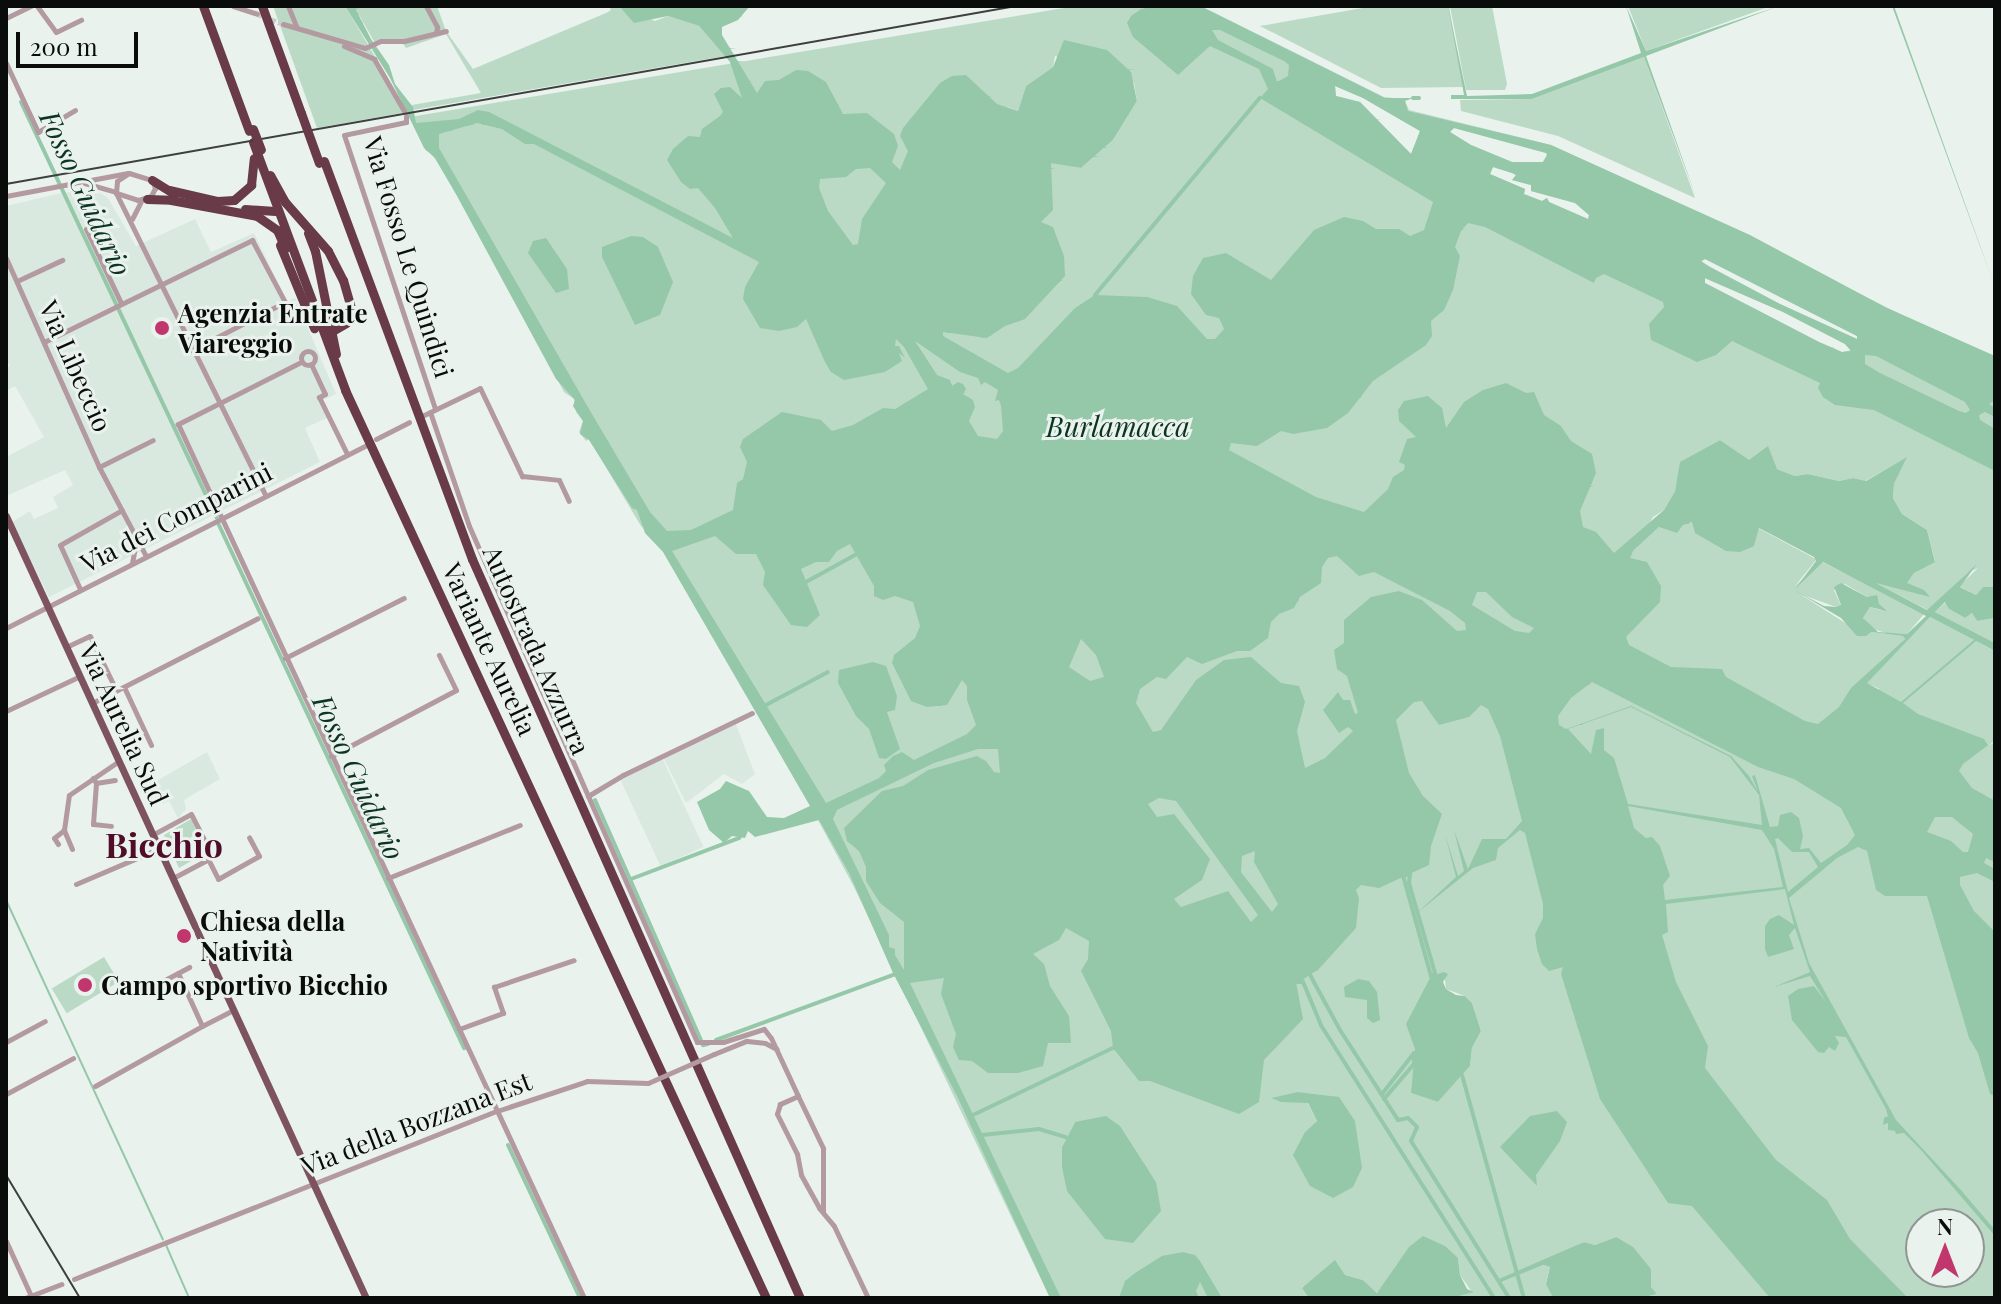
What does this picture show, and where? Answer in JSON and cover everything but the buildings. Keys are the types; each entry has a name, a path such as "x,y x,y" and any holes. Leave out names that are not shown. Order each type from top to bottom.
{"highway":[{"name":"Variante Aurelia","path":"206,6 334,357 769,1298"},
{"name":"Autostrada Azzurra","path":"262,9 303,112 468,563 794,1298"},
{"name":"Variante Aurelia","path":"256,149 270,175 334,357"},
{"path":"169,190 218,202 237,199 253,182 256,149"},
{"name":"Autostrada Azzurra","path":"321,162 472,559 800,1298"},
{"path":"270,175 285,202 328,251 347,288 351,313 346,323 334,330"},
{"path":"152,180 214,207"},
{"path":"144,200 226,209 257,216 277,230 334,357"},
{"path":"226,209 275,211"},
{"path":"226,209 255,220 274,235 314,328"},
{"path":"288,215 303,226 314,247 334,357"}],"main road":[{"name":"Via Aurelia Sud","path":"6,516 366,1298"}],"street":[{"path":"6,18 34,6 56,32 81,20"},
{"path":"233,6 262,9"},
{"path":"288,6 296,27"},
{"path":"426,6 437,27 436,34"},
{"path":"283,24 369,46 446,31"},
{"name":"Via Fosso Le Quindici","path":"317,35 374,59 405,114 406,122 344,135 432,411"},
{"path":"6,63 38,132 75,110"},
{"path":"128,173 117,181 116,192 262,495"},
{"path":"6,196 128,173 152,180 155,191 133,211 132,224"},
{"path":"72,182 93,184 144,200"},
{"path":"86,229 118,304"},
{"path":"44,342 252,240 285,302 192,350"},
{"name":"Via Libeccio","path":"6,258 99,467 146,556"},
{"name":"Via Libeccio","path":"17,281 62,260"},
{"path":"311,364 315,357 309,351 299,363 178,424 584,1298"},
{"path":"299,363 311,364"},
{"path":"311,364 325,394 319,397 347,454"},
{"path":"422,416 480,388 522,476 559,480 569,501"},
{"path":"432,411 469,526 701,1043 764,1029 777,1049 823,1148 823,1212"},
{"path":"376,439 409,422"},
{"name":"Via Libeccio","path":"99,467 153,440"},
{"name":"Via dei Comparini","path":"6,628 250,501 366,445"},
{"path":"256,484 282,485"},
{"path":"250,501 256,484"},
{"path":"80,589 60,545 122,510"},
{"path":"132,563 136,542"},
{"path":"285,658 404,598"},
{"path":"92,703 258,618"},
{"path":"66,647 90,636 116,691"},
{"path":"331,756 456,690 439,655"},
{"path":"6,711 80,676"},
{"path":"124,687 151,745"},
{"path":"588,796 623,775 752,713"},
{"path":"72,849 64,830 69,795 119,761"},
{"path":"94,780 115,780"},
{"path":"94,780 93,824 111,826"},
{"path":"152,835 191,814 205,841"},
{"path":"388,878 520,825"},
{"path":"58,844 54,838 64,830"},
{"path":"172,878 208,859 218,879 259,856 249,837"},
{"path":"76,884 158,849"},
{"path":"459,1029 503,1013 494,987 574,960"},
{"path":"161,982 189,967"},
{"path":"178,973 202,1026"},
{"path":"95,1086 232,1011"},
{"path":"6,1042 45,1021"},
{"name":"Via della Bozzana Est","path":"74,1279 497,1111 587,1081 648,1083 747,1041 765,1043 777,1049"},
{"path":"6,1094 73,1058"},
{"path":"798,1096 780,1104 777,1114 797,1154 801,1175 834,1226 868,1298"},
{"path":"6,1241 29,1297 61,1284"}],"shaded area":[{"path":"273,6 345,6 408,112 317,128"},
{"path":"354,6 437,6 446,31 473,69 606,13 611,10 609,6 619,6 655,21 668,16 699,26 725,56 413,110 412,105 481,93 446,34 406,48 401,41 375,43"},
{"path":"1076,6 1201,6 1384,97 1404,99 1409,110 1551,145 1712,219 1941,335 1995,356 1995,587 1983,587 1976,595 1959,586 1978,568 1967,573 1928,610 1872,581 1929,596 1906,584 1914,573 1935,561 1927,530 1902,514 1893,498 1894,484 1906,458 1865,481 1853,478 1839,481 1808,474 1795,476 1777,469 1761,455 1749,461 1720,440 1681,462 1675,491 1664,510 1653,517 1633,551 1659,527 1693,522 1754,546 1758,528 1816,560 1795,586 1822,562 1925,613 1907,634 1886,633 1870,628 1863,618 1870,607 1881,610 1879,604 1845,584 1834,590 1841,606 1800,594 1853,628 1904,636 1905,639 1852,688 1880,689 1866,683 1930,617 1995,651 1995,740 1988,746 1995,742 1995,1298 1641,1298 1657,1294 1651,1287 1651,1269 1616,1237 1595,1245 1584,1242 1501,1282 1542,1265 1550,1267 1546,1283 1553,1298 1452,1298 1472,1292 1460,1275 1458,1258 1397,1264 1377,1293 1363,1280 1345,1275 1302,1287 1309,1298 1050,1298 854,887 790,768 660,545 641,526 589,439 586,441 579,432 583,421 576,412 574,399 564,392 457,195 431,152 426,151 410,117","holes":["1055,56 1134,83 1137,101 1113,140 1081,168 1058,163 1007,107 1018,111 1026,86 1053,67","1335,86 1363,98 1420,131 1411,154 1360,102 1336,96","1454,128 1547,155 1543,162 1512,162 1471,145 1450,132","1493,167 1516,175 1512,180 1531,185 1531,191 1575,203 1589,215 1588,219 1549,202 1547,198 1542,201 1524,194 1525,189 1490,174","1705,259 1857,336 1857,339 1780,304 1701,262","1704,278 1783,312 1851,350 1842,352 1819,342 1705,283","1444,972 1446,989 1465,996 1472,1003 1481,1031 1472,1048 1470,1066 1438,1102 1412,1093 1415,1049","1297,1092 1355,1121 1305,1132 1317,1121 1307,1102 1272,1098","1075,1122 1138,1156 1156,1182 1062,1147"]},
{"path":"1374,6 1449,6 1463,87 1381,88 1260,26"},
{"path":"1450,6 1492,6 1507,84 1505,90 1466,90"},
{"path":"1628,6 1771,6 1646,51"},
{"path":"1644,57 1695,198 1558,136 1461,111 1460,100 1532,99"},
{"path":"96,190 108,198 136,246 195,219 211,252 254,233 287,302 295,298 336,394 321,401 327,418 305,428 320,462 49,597 12,522 30,511 34,519 58,508 53,497 73,485 65,470 6,496 6,457 44,437 15,386 6,391 6,369 10,366 6,359 6,206 61,193"},
{"path":"1946,602 1949,609 1965,618 1972,613 1977,621 1995,618 1995,643 1935,612"},
{"path":"735,722 755,774 742,784 724,774 686,803 663,757"},
{"path":"207,752 220,779 184,800 186,809 178,818 169,801 163,804 153,783"},
{"path":"662,758 703,847 661,867 619,778"},
{"path":"191,819 207,852 179,868 164,835"},
{"name":"Campo sportivo Bicchio","path":"104,957 119,982 67,1013 52,988"}],"water":[{"name":"Burlamacca","path":"345,6 354,6 389,65 395,84 413,107 416,123 459,119 478,110 489,112 733,238 715,208 698,188 690,189 681,182 667,160 673,149 688,136 700,137 702,129 723,112 714,94 721,88 730,87 742,98 730,62 699,26 668,16 634,23 619,6 750,6 738,20 722,27 722,35 757,93 765,81 779,80 796,70 808,71 826,82 843,114 867,113 894,134 898,146 892,162 900,170 908,151 900,136 903,128 940,83 952,76 966,75 997,104 1018,111 1026,86 1053,67 1064,40 1107,50 1131,72 1137,101 1113,140 1081,168 1051,163 1053,210 1041,222 1053,227 1064,256 1065,276 1025,319 1005,326 987,338 943,332 943,336 1008,373 1018,368 1075,308 1095,295 1147,297 1177,306 1207,339 1215,339 1224,329 1219,318 1206,315 1191,294 1193,276 1203,258 1226,253 1271,280 1314,230 1344,217 1363,221 1376,229 1399,229 1410,236 1424,230 1433,202 1260,98 1268,89 1259,69 1210,46 1178,75 1133,37 1127,23 1141,9 1200,6 1385,98 1413,98 1405,101 1408,111 1551,145 1750,235 1885,307 1995,356 1995,400 1989,404 1995,408 1995,417 1985,412 1979,415 1980,420 1995,429 1995,471 1874,410 1835,405 1823,397 1818,388 1820,383 1732,341 1716,355 1697,362 1651,340 1649,324 1664,307 1663,302 1604,274 1594,283 1485,227 1468,223 1455,247 1460,256 1453,290 1444,310 1431,321 1432,336 1426,345 1373,381 1348,413 1327,428 1293,434 1281,431 1257,446 1231,443 1229,450 1316,497 1364,512 1388,489 1393,477 1404,470 1405,465 1399,462 1407,439 1416,437 1399,421 1398,410 1404,401 1428,396 1442,408 1446,428 1464,402 1483,390 1506,383 1526,393 1534,392 1544,415 1561,426 1571,441 1592,454 1596,473 1580,511 1583,527 1596,532 1614,553 1664,510 1675,491 1680,462 1720,440 1749,460 1768,446 1777,469 1795,476 1808,474 1839,481 1853,478 1866,481 1907,457 1894,484 1893,498 1902,514 1927,530 1935,562 1914,573 1907,583 1924,590 1930,597 1876,583 1927,610 1977,564 1960,587 1976,595 1983,587 1995,587 1995,618 1977,621 1972,613 1965,618 1949,609 1945,602 1935,612 1995,643 1995,651 1976,641 1903,703 1918,714 1984,739 1988,745 1995,740 1963,764 1959,771 1972,788 1995,801 1995,862 1986,858 1984,863 1995,869 1995,882 1977,873 1960,877 1960,885 1974,911 1995,932 1995,1096 1990,1094 1978,1053 1969,1038 1927,896 1885,896 1876,890 1867,851 1858,847 1837,858 1789,898 1809,963 1896,1120 1976,1208 1971,1208 1904,1133 1896,1134 1888,1130 1888,1123 1883,1125 1884,1118 1888,1116 1886,1109 1846,1037 1835,1036 1839,1043 1835,1051 1829,1047 1824,1053 1818,1052 1792,1020 1788,996 1798,989 1814,986 1826,1002 1810,976 1774,987 1810,972 1795,928 1789,935 1794,949 1768,957 1765,949 1765,926 1770,919 1779,915 1794,925 1785,889 1666,904 1668,932 1662,935 1676,982 1708,1046 1705,1068 1776,1160 1827,1200 1850,1239 1908,1298 1770,1298 1692,1206 1668,1203 1600,1099 1561,974 1563,967 1549,971 1542,964 1537,949 1535,934 1543,918 1543,904 1525,833 1520,830 1498,848 1496,860 1473,868 1417,913 1456,877 1445,834 1458,876 1464,871 1454,830 1468,869 1482,839 1506,839 1522,821 1500,736 1488,709 1481,705 1469,717 1439,725 1422,701 1414,702 1396,720 1409,773 1423,796 1442,814 1431,846 1429,865 1379,888 1361,885 1356,890 1359,898 1356,928 1318,970 1296,982 1303,1019 1264,1060 1259,1102 1239,1114 1150,1081 1139,1081 1113,1048 1111,1031 1081,971 1088,959 1089,941 1066,928 1059,940 1033,954 1044,964 1050,986 1069,1016 1071,1043 1048,1043 1043,1066 1018,1073 988,1073 972,1061 959,1060 953,1047 956,1034 941,994 944,978 910,983 1061,1298 1050,1298 958,1098 893,973 849,873 819,820 755,837 748,831 745,838 732,836 724,843 709,830 697,802 720,789 726,781 749,791 767,817 784,818 810,806 663,552 645,533 637,510 632,508 589,440 580,434 583,421 573,406 575,400 556,379 457,196 435,158 424,148 390,78","holes":["1212,30 1220,30 1284,61 1289,65 1288,76 1277,82 1273,69 1218,40","1335,86 1363,98 1420,131 1411,154 1360,102 1336,96","477,123 502,129 525,144 534,144 759,262 745,287 743,299 760,328 779,331 797,327 806,319 831,372 844,380 885,372 902,361 899,353 905,358 899,346 895,346 896,339 904,347 928,389 895,409 883,408 853,425 832,431 821,420 782,412 743,439 740,447 747,462 743,479 737,483 733,510 691,530 667,531 650,512 439,148 439,134","1454,128 1547,155 1543,162 1512,162 1471,145 1450,132","1493,167 1516,175 1512,180 1531,185 1531,191 1575,203 1589,215 1588,219 1549,202 1547,198 1542,201 1524,194 1525,189 1490,174","870,168 886,183 862,219 858,244 853,245 828,211 819,188 820,179 846,177 856,169","1705,259 1857,336 1857,339 1780,304 1710,267 1701,261","1705,278 1783,312 1845,344 1851,351 1842,352 1705,283","915,341 960,372 978,378 981,385 985,382 998,390 995,401 999,400 1001,406 1003,431 997,439 978,436 969,421 975,407 973,400 963,394 966,389 963,384 958,382 952,386 950,380 937,375","1865,355 1876,356 1965,402 1970,410 1966,413 1959,411 1865,364","1692,522 1695,533 1726,551 1740,552 1754,546 1759,528 1814,557 1816,561 1795,589 1823,562 1926,616 1907,634 1878,632 1863,618 1870,607 1887,611 1879,604 1877,595 1867,597 1841,583 1834,587 1841,605 1836,607 1824,606 1794,590 1841,618 1857,636 1866,636 1871,632 1903,636 1905,639 1851,688 1839,707 1818,724 1805,721 1726,677 1722,669 1671,667 1629,645 1626,637 1660,602 1661,586 1647,562 1630,558 1633,551 1659,527 1677,533 1683,525","715,536 736,554 756,554 765,572 763,585 791,625 807,627 820,615 801,569 816,562 829,562 837,551 850,544 874,586 874,596 883,600 895,596 913,602 920,626 915,638 894,655 892,663 911,701 927,707 947,705 962,680 967,686 967,700 976,725 967,734 914,760 902,752 893,756 884,765 886,771 879,778 826,803 672,551","1337,556 1359,576 1374,572 1450,611 1465,623 1466,630 1457,631 1422,600 1399,591 1371,597 1344,620 1344,643 1334,650 1337,669 1347,676 1358,713 1355,714 1350,700 1343,700 1338,692 1323,710 1339,733 1348,727 1353,731 1325,758 1305,768 1297,731 1305,702 1299,686 1281,683 1251,657 1224,660 1196,680 1161,730 1153,732 1136,703 1140,689 1157,677 1166,679 1187,657 1202,664 1237,651 1250,651 1268,638 1271,622 1279,614 1294,608 1300,597 1321,583 1322,567 1328,558","1477,592 1486,592 1512,617 1534,628 1529,633 1515,631 1472,605","1930,617 1974,640 1901,702 1867,683","1081,639 1096,655 1104,677 1090,681 1069,667","1592,682 1758,767 1794,779 1841,808 1855,835 1847,845 1821,863 1809,848 1800,849 1803,836 1799,818 1791,812 1780,815 1778,826 1770,827 1755,775 1752,776 1758,792 1749,776 1731,756 1631,706 1566,729 1559,725 1558,716 1571,698","1631,707 1730,757 1759,795 1762,825 1628,804 1614,758 1604,750 1604,728 1596,730 1591,754 1568,729","978,749 998,749 1000,773 994,772 986,761 977,756 928,770 903,786 882,791 844,828 847,841 859,851 866,867 866,881 880,903 904,922 904,970 895,949 889,947 889,935 833,819 837,810 934,763","1159,798 1176,801 1258,915 1251,922 1228,891 1181,907 1174,899 1202,880 1210,859 1174,814 1157,817 1148,804","1628,806 1762,830 1774,849 1783,887 1665,900 1663,885 1670,876 1660,846 1652,837 1646,838 1634,828","1935,817 1952,817 1973,834 1968,852 1963,852 1951,841 1927,832","1778,838 1792,852 1809,852 1818,867 1788,892 1775,839","1255,851 1254,862 1278,904 1272,912 1241,872 1242,856"]},
{"path":"1448,6 1467,96 1532,94 1641,53 1626,6 1646,51 1779,6 1646,56 1696,197 1644,57 1532,99 1451,99 1451,95 1464,95"},
{"path":"1892,6 1894,6 1995,287"},
{"path":"631,236 643,237 658,247 673,282 660,315 635,325 602,257 602,247"},
{"path":"546,238 567,269 569,289 556,293 528,253 533,241"},
{"path":"873,662 886,666 897,696 895,710 887,712 900,749 886,759 879,758 869,729 856,716 838,683 839,670"},
{"path":"1444,972 1448,974 1443,982 1446,989 1465,996 1472,1003 1481,1031 1472,1048 1470,1066 1438,1102 1411,1093 1415,1049 1406,1024 1431,976"},
{"path":"1358,979 1369,981 1377,992 1380,1020 1373,1023 1367,1018 1367,1000 1345,997 1344,987"},
{"path":"1297,1092 1339,1097 1355,1121 1362,1168 1353,1187 1333,1198 1310,1186 1293,1155 1305,1132 1317,1121 1308,1103 1281,1102 1271,1098"},
{"path":"1557,1111 1567,1122 1560,1141 1536,1175 1537,1186 1500,1147 1530,1116"},
{"path":"1106,1116 1120,1126 1156,1182 1161,1211 1133,1243 1105,1239 1067,1191 1062,1147 1075,1122"},
{"name":"Burlamacca","path":"1985,1218 1995,1230 1995,1236 1985,1224"},
{"path":"1423,1236 1445,1246 1458,1258 1460,1275 1467,1289 1474,1292 1452,1298 1309,1298 1302,1288 1335,1260 1345,1275 1363,1280 1377,1293 1409,1247"},
{"path":"1616,1237 1633,1247 1651,1269 1651,1287 1657,1294 1641,1298 1553,1298 1546,1284 1550,1267 1543,1265 1501,1282 1499,1279 1584,1242 1595,1245"},
{"path":"1183,1252 1195,1255 1222,1298 1208,1298 1200,1282 1196,1291 1199,1298 1119,1298 1125,1281 1135,1273 1162,1256"}],"waterway":[{"path":"1095,295 1260,98"},
{"path":"1413,98 1419,98"},
{"name":"Fosso Guidario","path":"21,102 216,517"},
{"name":"Fosso Guidario","path":"218,523 464,1048"},
{"path":"806,582 857,554"},
{"path":"764,706 828,672"},
{"path":"595,800 703,1045 708,1044"},
{"path":"631,879 739,838"},
{"path":"1410,874 1409,883 1435,973 1431,976 1403,876 1410,874"},
{"path":"6,900 163,1240"},
{"path":"1494,1298 1321,1025 1303,982 1296,982 1309,973 1340,1030 1398,1120 1408,1118 1417,1127 1411,1141 1509,1298"},
{"path":"716,1040 895,974"},
{"path":"973,1115 1113,1048"},
{"path":"1382,1094 1414,1053 1414,1064 1384,1099"},
{"path":"1462,1075 1524,1298"},
{"path":"982,1135 1039,1129 1066,1137"},
{"name":"Fosso Guidario","path":"508,1145 580,1298"},
{"path":"166,1245 189,1298"}],"tunnel":[{"path":"257,14 283,24"}],"railway":[{"path":"6,184 1017,6"},
{"path":"6,1175 80,1298"}],"place":[{"name":"Agenzia Entrate Viareggio","path":"162,328"},
{"name":"Chiesa della Natività","path":"184,936"},
{"name":"Campo sportivo Bicchio","path":"85,985"}],"district":[{"name":"Bicchio","path":"164,845"}]}
